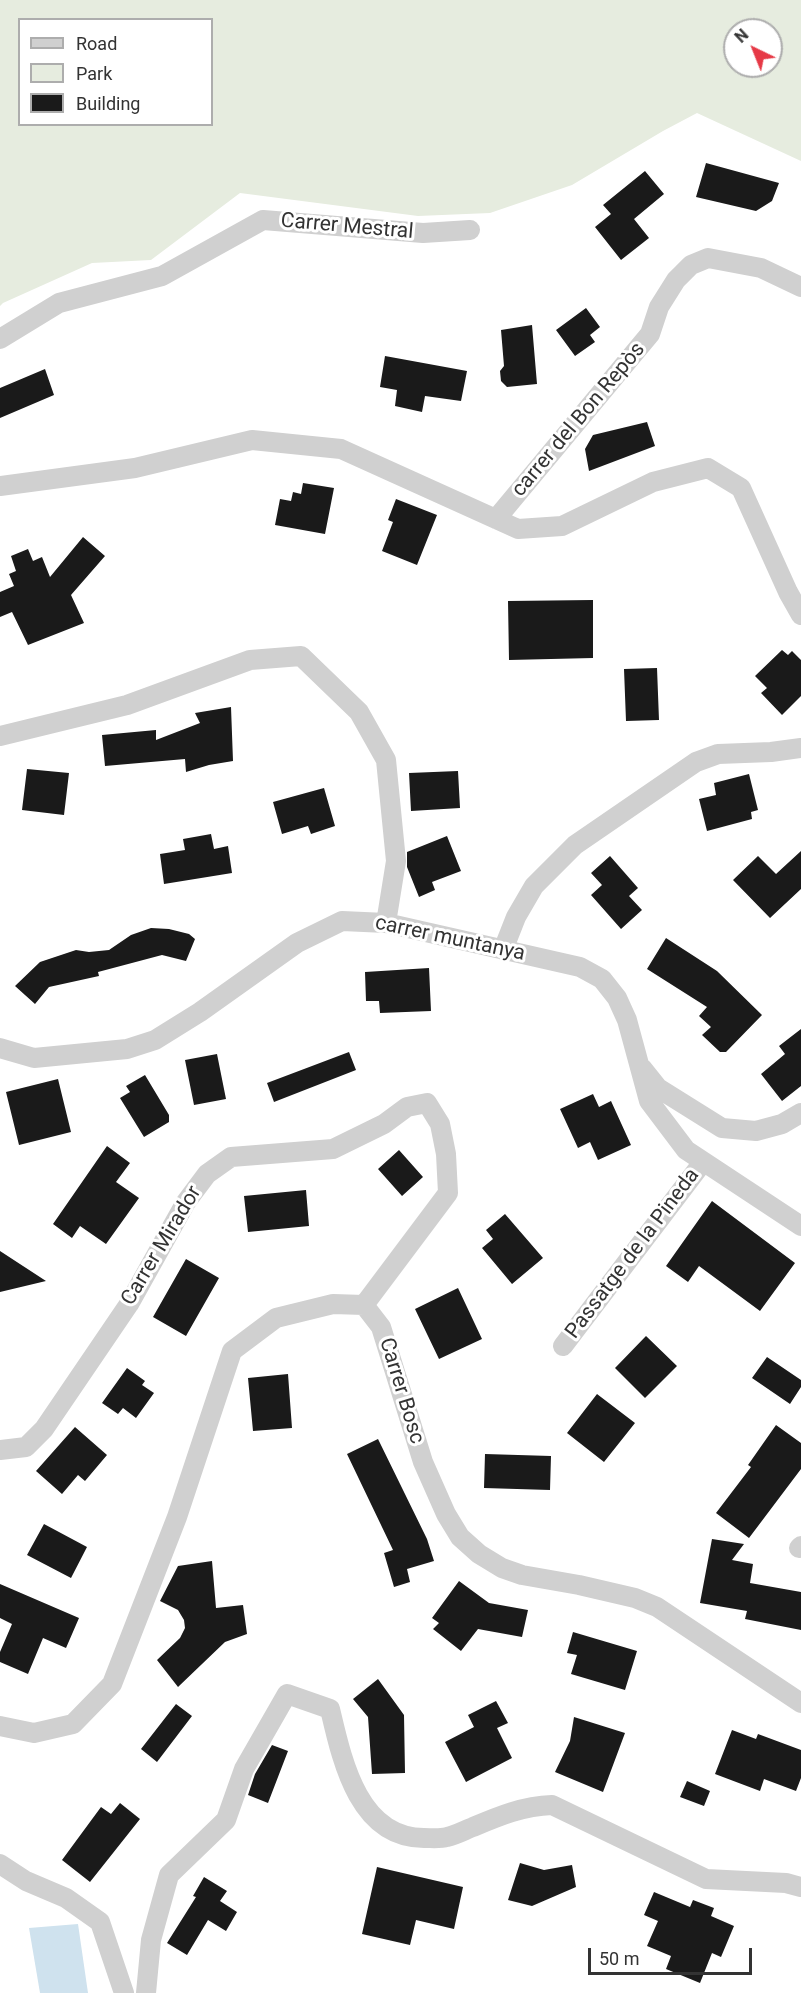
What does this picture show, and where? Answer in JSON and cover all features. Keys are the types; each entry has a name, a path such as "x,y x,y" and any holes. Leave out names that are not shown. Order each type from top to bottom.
{"street":[{"name":"Carrer Mestral","path":"0,339 59,303 162,276 263,220 423,233 470,230"},
{"name":"carrer del Bon Repòs","path":"496,519 650,334 659,307 676,280 691,265 708,258 761,268 801,287"},
{"path":"0,486 135,468 252,440 341,449 518,529 562,526 653,482 708,468 741,488 788,592 801,615"},
{"path":"0,736 128,705 250,660 301,656 359,712 386,760 396,861 386,923"},
{"path":"503,950 516,917 534,886 575,845 687,768 718,754 771,752 801,748"},
{"name":"carrer muntanya","path":"0,1048 34,1058 127,1049 154,1040 297,943 342,921 386,923 580,967 602,979 617,998 627,1020 649,1101 686,1150 801,1226"},
{"path":"640,1066 658,1088 722,1128 756,1131 782,1124 801,1113"},
{"name":"Carrer Mirador","path":"0,1450 26,1447 44,1429 129,1304 186,1202 207,1174 231,1157 333,1149 384,1124 407,1107 427,1103 440,1124 446,1154 448,1193 364,1305"},
{"name":"Passatge de la Pineda","path":"563,1346 703,1162"},
{"path":"0,1726 34,1733 73,1724 112,1684 177,1517 232,1351 276,1318 333,1304 364,1305"},
{"name":"Carrer Bosc","path":"364,1305 381,1327 423,1462 446,1514 460,1537 479,1554 502,1568 522,1575 624,1596 657,1607 801,1702"},
{"path":"146,1993 151,1940 169,1875 225,1820 244,1769 287,1694 330,1709 341,1756 355,1791 380,1823 409,1838 447,1838 511,1812 531,1806 552,1805 706,1879 786,1883 801,1887"},
{"path":"0,1864 26,1881 66,1898 100,1922 124,1993"}],"green space":[{"path":"0,0 801,0 801,161 697,113 572,185 490,213 418,216 240,193 151,260 92,263 0,306"}],"water":[{"path":"78,1924 88,1993 40,1993 29,1928"}],"building":[{"path":"706,163 779,183 772,201 756,211 696,197"},
{"path":"645,171 664,194 634,219 649,238 621,260 595,227 611,214 603,205"},
{"path":"586,308 600,327 590,335 595,342 575,356 556,330"},
{"path":"532,325 537,384 507,387 501,381 500,371 504,366 501,330"},
{"path":"385,356 467,371 461,401 425,396 422,412 395,406 397,390 380,387"},
{"path":"45,369 54,395 0,418 0,388"},
{"path":"647,422 655,446 589,471 585,449 593,435"},
{"path":"303,483 334,488 325,534 275,525 280,499 291,501 293,492 301,494"},
{"path":"396,499 437,515 417,565 382,551 393,522 388,520"},
{"path":"83,537 105,556 71,595 84,623 28,645 12,612 0,617 0,592 14,586 9,574 16,571 11,556 28,549 33,561 42,557 50,577"},
{"path":"593,600 593,658 509,660 508,601"},
{"path":"782,650 788,655 792,651 801,660 801,696 782,715 761,693 767,688 755,676"},
{"path":"657,668 659,720 626,721 624,669"},
{"path":"231,707 233,761 186,772 185,759 105,766 102,735 156,730 156,740 200,723 195,713"},
{"path":"27,769 69,773 64,815 22,810"},
{"path":"458,771 460,808 411,811 409,773"},
{"path":"749,774 758,810 751,812 752,819 707,831 699,799 716,795 714,783"},
{"path":"324,788 335,826 311,834 308,826 282,834 273,802"},
{"path":"211,834 214,849 228,846 232,873 164,884 160,854 185,850 183,839"},
{"path":"447,836 461,871 432,882 435,890 419,897 407,867 407,852"},
{"path":"801,851 801,889 770,918 733,880 758,856 776,874"},
{"path":"610,856 638,888 629,896 642,910 621,929 591,895 602,885 591,873"},
{"path":"151,928 169,929 189,934 195,939 186,961 162,955 98,972 99,976 49,987 35,1004 15,986 40,962 76,950 89,952 109,950 131,935"},
{"path":"666,938 717,971 762,1015 726,1052 720,1052 702,1035 711,1027 699,1016 707,1007 647,969"},
{"path":"429,968 431,1011 380,1013 379,1001 366,1001 365,972"},
{"path":"801,1029 801,1086 782,1101 761,1074 785,1054 779,1046"},
{"path":"349,1052 356,1070 274,1102 267,1083"},
{"path":"217,1054 226,1099 194,1105 185,1060"},
{"path":"145,1075 169,1115 169,1122 144,1137 120,1098 130,1092 126,1086"},
{"path":"58,1079 71,1132 19,1145 6,1092"},
{"path":"593,1094 599,1107 611,1101 631,1145 598,1160 590,1142 578,1148 560,1109"},
{"path":"107,1146 130,1163 116,1182 139,1198 106,1244 80,1226 72,1238 53,1224"},
{"path":"399,1150 423,1177 402,1196 378,1169"},
{"path":"306,1190 309,1226 248,1232 244,1196"},
{"path":"712,1201 795,1263 760,1311 699,1266 688,1282 666,1266"},
{"path":"505,1214 543,1258 512,1284 482,1248 493,1239 486,1230"},
{"path":"0,1251 46,1281 0,1292"},
{"path":"186,1259 219,1278 186,1336 153,1317"},
{"path":"458,1288 482,1339 439,1359 415,1309"},
{"path":"646,1336 677,1366 645,1398 615,1368"},
{"path":"767,1357 801,1380 801,1387 790,1404 752,1378"},
{"path":"127,1368 145,1381 142,1385 154,1393 136,1418 123,1408 118,1414 102,1403"},
{"path":"288,1374 292,1428 253,1431 248,1378"},
{"path":"597,1394 635,1423 604,1462 567,1433"},
{"path":"776,1425 801,1443 801,1469 749,1538 716,1513 751,1467 748,1465"},
{"path":"75,1427 107,1455 85,1481 78,1475 62,1494 36,1471"},
{"path":"378,1439 427,1539 434,1561 407,1569 410,1582 394,1587 384,1553 393,1550 347,1454"},
{"path":"485,1454 551,1456 550,1490 484,1488"},
{"path":"44,1524 87,1547 71,1578 27,1555"},
{"path":"712,1539 744,1544 732,1560 753,1564 750,1583 801,1592 801,1630 745,1619 747,1611 700,1603"},
{"path":"212,1561 216,1608 243,1605 247,1634 225,1642 178,1687 157,1660 180,1638 185,1628 184,1620 178,1610 160,1601 178,1566"},
{"path":"459,1581 489,1603 528,1610 522,1637 478,1629 461,1651 433,1629 439,1623 432,1618"},
{"path":"0,1584 79,1618 66,1648 43,1638 28,1674 0,1662 0,1652 12,1624 0,1618"},
{"path":"573,1632 637,1651 625,1690 571,1674 577,1655 567,1653"},
{"path":"378,1679 404,1715 405,1773 372,1774 368,1717 353,1699"},
{"path":"496,1701 508,1723 497,1728 512,1758 466,1782 445,1742 474,1727 468,1715"},
{"path":"176,1704 192,1716 157,1762 141,1749"},
{"path":"574,1717 625,1733 603,1792 555,1772 570,1741"},
{"path":"732,1730 756,1739 758,1734 801,1750 801,1778 796,1791 764,1779 760,1791 715,1774"},
{"path":"272,1745 288,1751 268,1803 248,1795 255,1774"},
{"path":"687,1781 710,1791 704,1806 680,1797"},
{"path":"120,1803 140,1819 90,1882 62,1860 101,1807 111,1814"},
{"path":"520,1863 544,1870 572,1865 576,1887 532,1906 508,1900"},
{"path":"377,1867 463,1887 454,1929 416,1920 410,1945 362,1934"},
{"path":"204,1877 227,1891 220,1901 237,1912 226,1931 208,1920 187,1955 167,1943 196,1897 193,1896"},
{"path":"654,1892 690,1907 693,1900 714,1908 711,1916 734,1926 721,1957 712,1953 700,1983 666,1969 671,1956 647,1946 658,1921 644,1915"}]}
